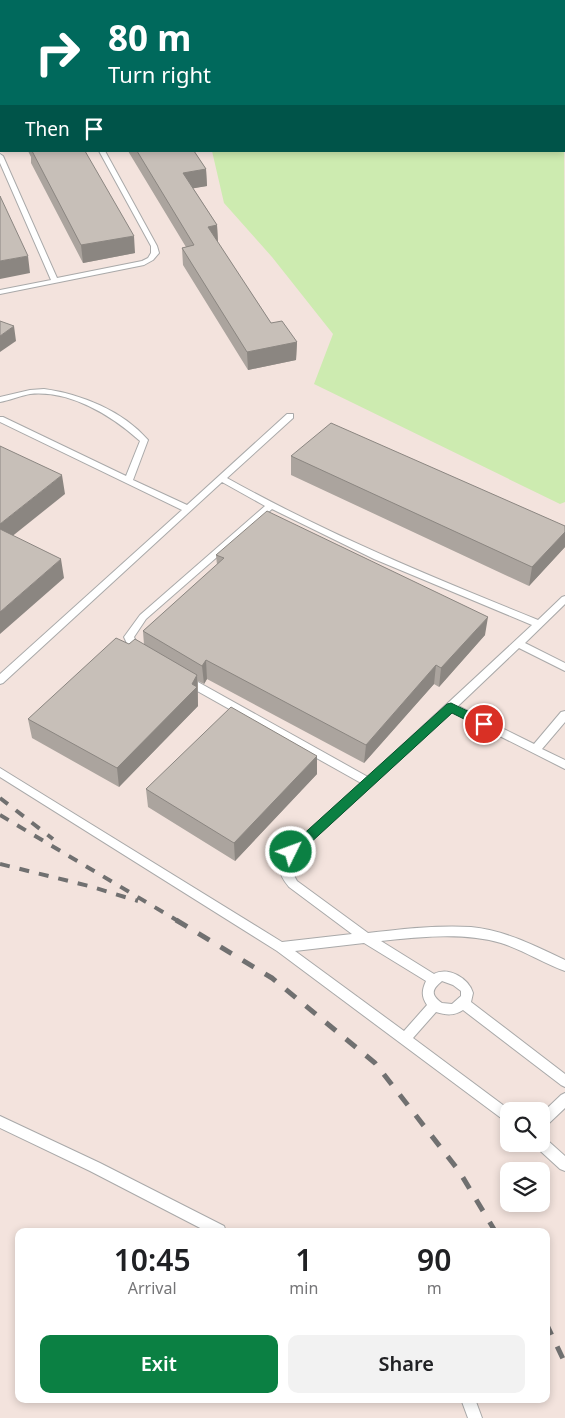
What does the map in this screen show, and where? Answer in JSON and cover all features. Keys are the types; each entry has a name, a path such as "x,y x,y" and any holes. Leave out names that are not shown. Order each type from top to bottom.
{"lane":[{"path":"0,292 144,263 151,259 155,253 154,246 103,152"},
{"path":"0,156 55,281"},
{"path":"0,400 31,392 48,392 97,406 129,425 144,440 128,481"},
{"path":"0,680 290,416"},
{"path":"0,420 187,509"},
{"path":"221,478 269,506 408,571 537,623"},
{"path":"152,661 135,650 130,637 143,617 269,506"},
{"path":"433,980 366,938 293,884 285,873 284,864 291,852 451,707 537,623 565,599"},
{"path":"517,643 565,666"},
{"path":"178,676 368,782"},
{"path":"451,707 565,765"},
{"path":"535,750 565,715"},
{"path":"0,772 281,947 500,1110"},
{"path":"281,947 412,933 472,932 500,938 528,948 565,966"},
{"path":"440,976 448,976 462,983 466,990 464,1004 450,1010 434,1005 429,999 427,992 433,980 440,976"},
{"path":"464,1004 565,1081"},
{"path":"404,1039 434,1005"},
{"path":"550,1115 565,1099"},
{"path":"0,1122 95,1167 213,1228"},
{"path":"550,1152 565,1166"},
{"path":"469,1403 475,1418"}],"shaded area":[{"path":"0,152 565,152 565,1418 0,1418"}],"green space":[{"path":"212,152 564,152 565,502 560,504 314,384 333,334 272,257 224,203"}],"building":[{"path":"33,152 86,152 134,236 81,245"},
{"path":"138,152 195,152 206,169 183,173 217,225 208,227 271,323 282,321 297,342 247,352 182,248 194,245"},
{"path":"0,196 28,256 0,261"},
{"path":"0,321 14,326 0,336"},
{"path":"331,423 565,526 565,532 532,567 291,456"},
{"path":"0,446 62,475 0,524"},
{"path":"267,511 488,617 441,668 436,665 366,745 206,660 202,666 143,631 224,558 216,555"},
{"path":"0,529 61,559 0,612"},
{"path":"116,638 129,644 135,639 197,675 192,684 197,687 117,768 28,719"},
{"path":"231,707 317,756 234,843 146,789"}],"railway":[{"path":"0,798 53,839"},
{"path":"0,815 178,921"},
{"path":"0,864 89,886 138,901"},
{"path":"176,920 272,978 375,1063 459,1171 493,1228"},
{"path":"550,1331 565,1363"}],"route":[{"path":"291,852 451,707 484,724"}]}
